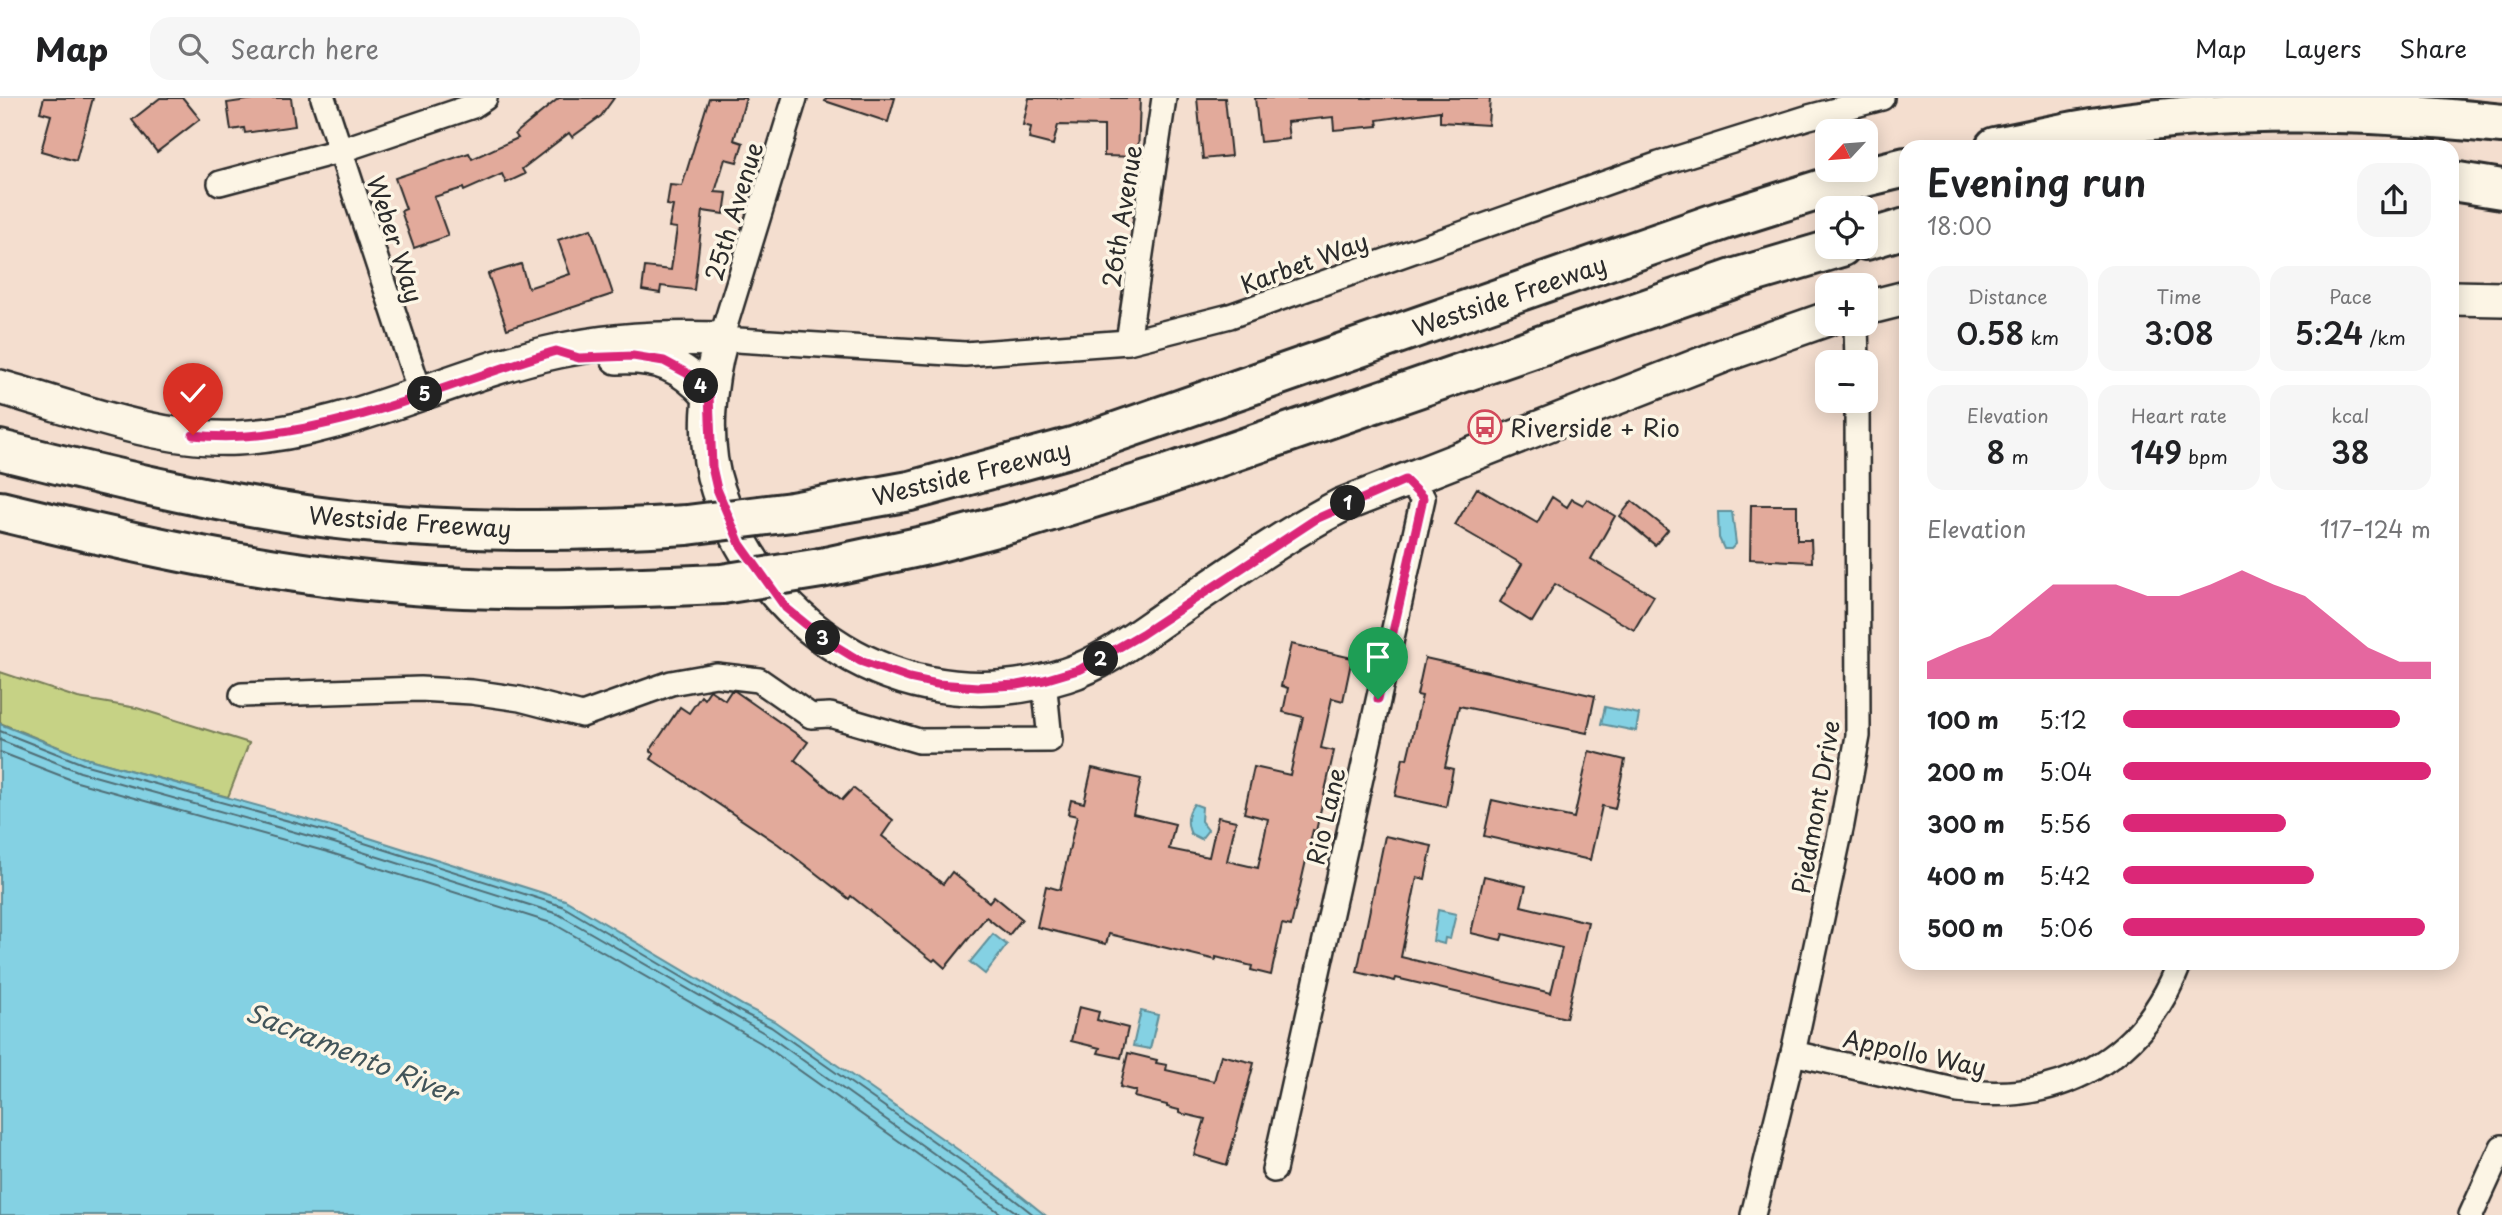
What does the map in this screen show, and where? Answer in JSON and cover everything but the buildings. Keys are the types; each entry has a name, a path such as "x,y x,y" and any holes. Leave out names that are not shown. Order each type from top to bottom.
{"highway":[{"path":"2030,140 2106,125 2239,113 2374,114 2502,124"},
{"name":"Westside Freeway","path":"0,450 165,491 307,515 451,528 595,531 687,525 792,512 909,491 1076,446 1724,220 1848,181 1899,169"},
{"path":"2459,182 2502,189"},
{"path":"1878,237 1899,231"},
{"path":"0,511 135,544 310,574 415,586 584,589 722,584 821,568 997,527 1160,477 1739,277 1815,255"}],"street":[{"name":"Weber Way","path":"323,98 421,395"},
{"path":"220,183 339,151 463,110 485,98"},
{"name":"25th Avenue","path":"721,339 795,98"},
{"name":"26th Avenue","path":"1128,342 1164,98"},
{"name":"Karbet Way","path":"721,339 965,354 1128,342 1230,316 1659,164 1810,107 1882,98"},
{"path":"2459,298 2502,299"},
{"path":"1878,305 1899,300"},
{"path":"0,387 120,421 214,438 237,438 305,428 421,395 556,351 615,341 667,337 721,339 709,395 712,467 717,489 740,544 786,608 806,626 860,661 909,678 978,687 1044,680 1081,669 1109,655 1316,519 1405,480 1730,353 1815,323"},
{"path":"556,351 579,358 633,356 664,361 692,376 709,395"},
{"name":"Piedmont Drive","path":"1753,1215 1793,1053 1858,736 1857,413"},
{"name":"Rio Lane","path":"1274,1170 1423,498 1405,480"},
{"path":"242,695 420,689 472,692 520,699 582,715 671,683 716,675 759,680 811,716 830,715 919,741 1050,740 1044,680"},
{"name":"Appollo Way","path":"1793,1053 1958,1091 1984,1095 2036,1091 2074,1079 2127,1044 2153,1014 2176,970"},
{"path":"2471,1215 2502,1147"}],"green space":[{"path":"0,672 78,698 137,708 249,743 228,797 85,758 0,723"}],"water":[{"path":"1718,512 1732,512 1736,544 1731,549 1724,549 1719,538"},
{"path":"1605,707 1639,714 1636,731 1601,724"},
{"name":"Sacramento River","path":"0,724 85,758 338,828 565,900 774,1021 1000,1179 1045,1215 0,1215"},
{"path":"1194,804 1202,807 1201,821 1208,830 1201,839 1191,834 1188,826"},
{"path":"1438,910 1456,914 1450,939 1445,938 1444,944 1433,941"},
{"path":"993,934 1007,945 985,974 970,962"},
{"path":"1141,1011 1158,1015 1150,1049 1133,1046"}],"place":[{"name":"Riverside + Rio","path":"1485,427"}],"route":[{"path":"193,435 237,438 305,428 421,395 556,351 579,358 633,356 664,361 692,376 709,395 712,467 717,489 740,544 786,608 806,626 860,661 909,678 937,684 978,687 999,687 1044,680 1066,675 1094,663 1316,519 1340,506 1405,480 1423,498 1378,699"}]}
